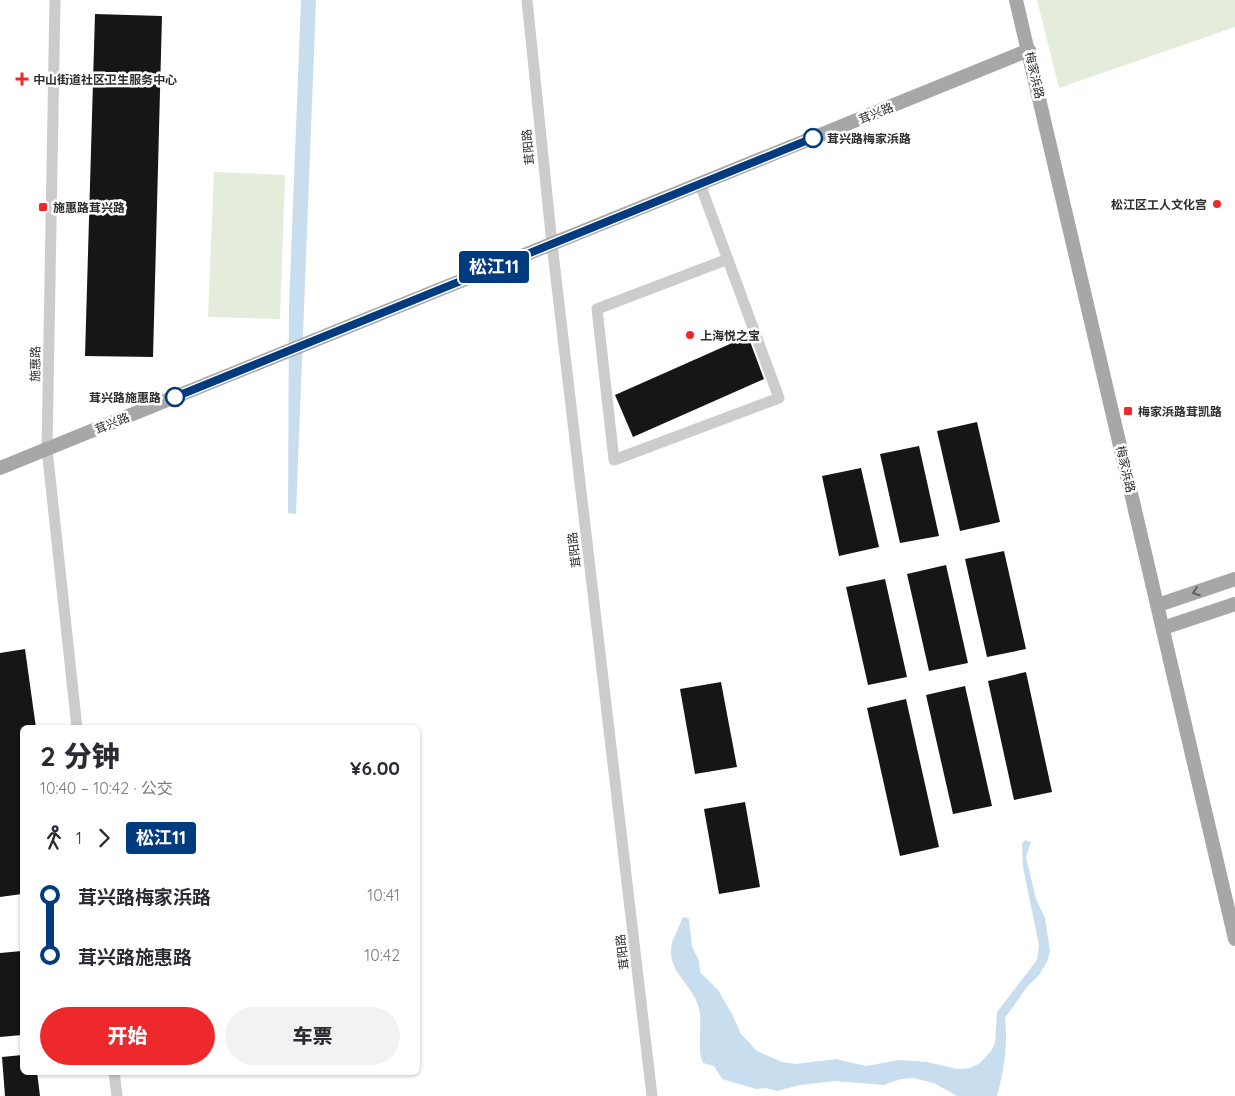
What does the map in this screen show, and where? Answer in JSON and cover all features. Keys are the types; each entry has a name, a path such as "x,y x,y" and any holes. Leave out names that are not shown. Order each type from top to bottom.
{"main road":[{"name":"梅家浜路","path":"1016,0 1235,939"},
{"name":"茸兴路","path":"0,468 1029,50"},
{"path":"1158,606 1235,579"},
{"path":"1163,628 1235,604"}],"street":[{"name":"施惠路","path":"55,0 47,449 77,725"},
{"name":"茸阳路","path":"527,0 552,244 652,1096"},
{"path":"700,184 728,259 779,398 614,460 597,309 728,259"},
{"path":"114,1075 117,1096"}],"green space":[{"path":"1037,0 1235,0 1235,27 1059,88"},
{"path":"214,172 285,175 280,319 208,317"}],"water":[{"path":"301,0 316,0 296,514 288,513 289,306"},
{"path":"1025,840 1031,842 1026,857 1036,899 1045,918 1050,951 1047,962 1039,975 1027,987 1005,1018 1005,1057 997,1096 957,1096 934,1083 913,1078 901,1079 884,1085 835,1081 800,1085 777,1091 766,1088 756,1089 722,1079 714,1066 703,1063 700,1051 699,1009 692,992 676,970 671,953 672,943 682,918 686,917 689,919 692,946 699,961 700,972 718,990 741,1034 757,1051 782,1062 796,1064 836,1059 866,1066 899,1060 927,1062 957,1069 970,1068 980,1063 991,1051 995,1043 997,1012 1037,960 1039,945 1023,867 1022,844"}],"building":[{"path":"95,14 162,16 153,357 85,356"},
{"path":"748,336 764,379 633,437 615,395"},
{"path":"977,422 1000,522 960,531 937,431"},
{"path":"919,446 939,536 900,543 880,454"},
{"path":"861,468 879,547 839,556 822,476"},
{"path":"1004,551 1026,649 987,657 965,559"},
{"path":"946,565 968,663 929,671 907,574"},
{"path":"885,579 907,677 868,685 846,587"},
{"path":"25,649 36,725 20,725 20,894 0,897 0,653"},
{"path":"1026,672 1052,792 1014,800 988,681"},
{"path":"721,682 737,767 695,774 680,689"},
{"path":"965,686 992,806 953,814 926,695"},
{"path":"906,699 939,847 900,856 867,708"},
{"path":"745,802 760,887 719,894 704,809"},
{"path":"20,951 20,1035 0,1037 0,953"},
{"path":"20,1055 20,1075 37,1075 40,1096 5,1096 2,1057"}],"bus line":[{"name":"松江11","path":"175,397 813,138"}],"place":[{"name":"中山街道社区卫生服务中心","path":"22,79"},
{"name":"茸兴路梅家浜路","path":"813,138"},
{"name":"松江区工人文化宫","path":"1217,204"},
{"name":"施惠路茸兴路","path":"43,207"},
{"name":"上海悦之宝","path":"690,335"},
{"name":"茸兴路施惠路","path":"175,397"},
{"name":"梅家浜路茸凯路","path":"1128,411"}]}
